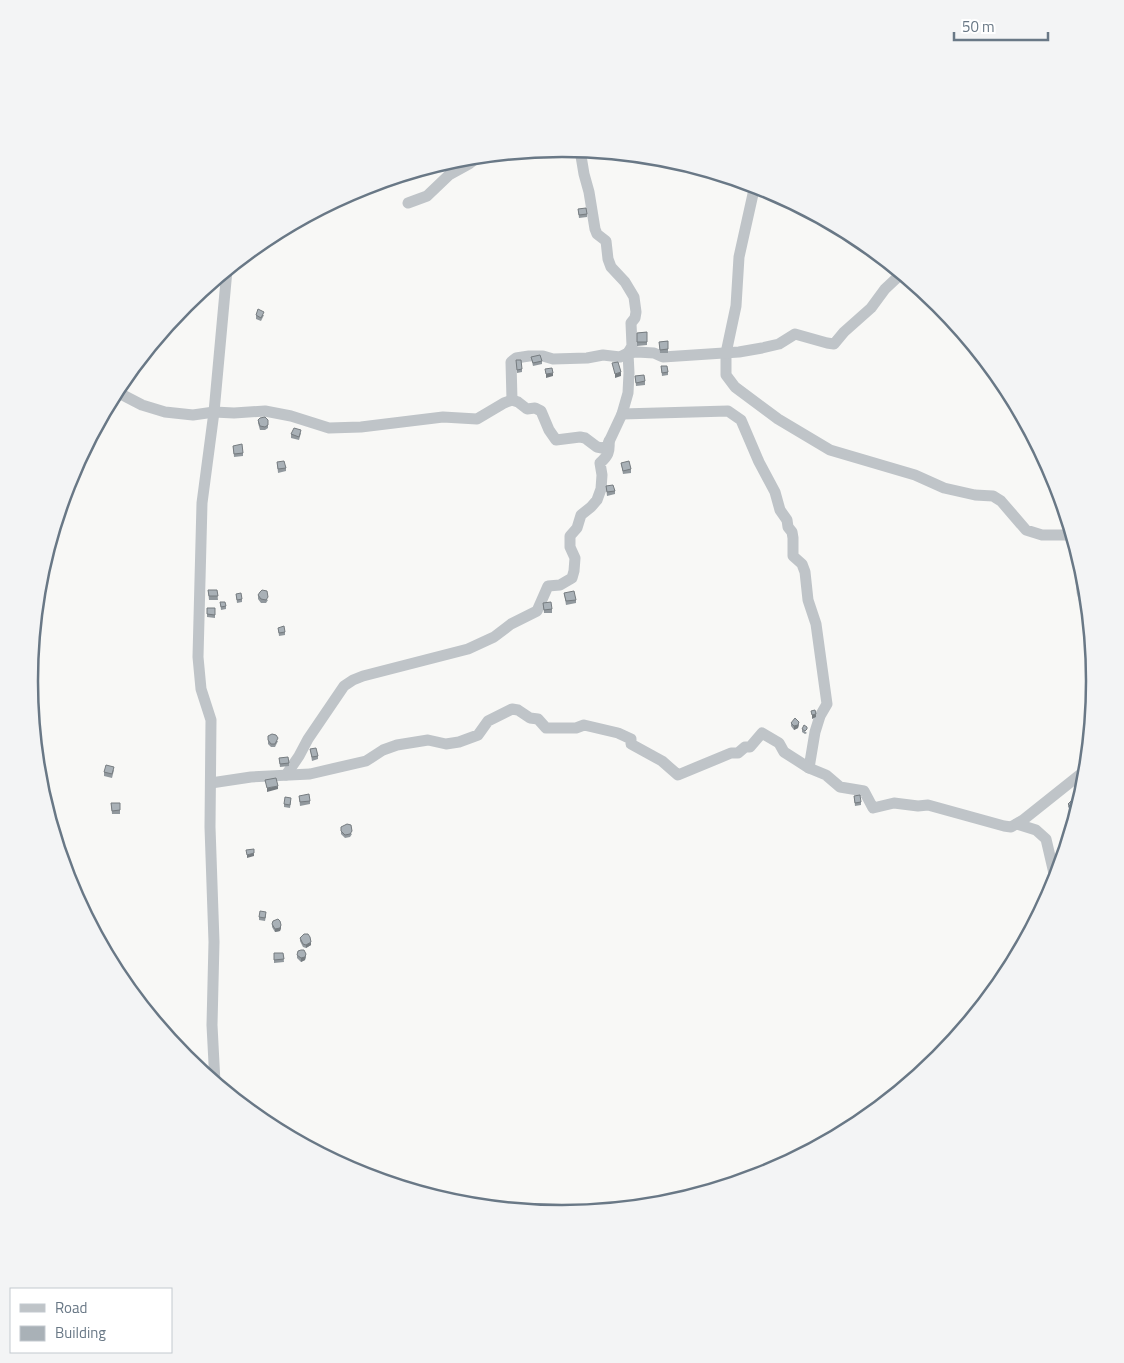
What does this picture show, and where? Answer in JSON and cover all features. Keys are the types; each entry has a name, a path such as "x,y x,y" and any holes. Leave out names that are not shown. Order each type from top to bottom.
{"street":[{"path":"123,395 136,403 164,412 193,415 214,412 265,411 284,414 330,428 443,417 476,419 512,400 527,409 535,408 541,411 549,430 556,440 580,437 586,438 597,447 607,446 622,414 628,393 630,374 628,353 632,346 631,323 635,318 636,312 634,297 608,259 606,241 597,234 582,158"},
{"path":"408,203 427,196 449,175 465,166"},
{"path":"753,193 739,257 736,306 726,353 726,375 735,387 778,419 830,450 915,475 950,490 993,496 1001,501 1026,530 1042,535 1066,535"},
{"path":"512,400 510,369 511,362 516,358 529,356 553,359 603,356 620,357 628,353 654,353 663,358 739,352 775,346 795,334 834,344 844,332 871,308 885,289 897,278"},
{"path":"215,1075 212,1025 214,942 211,873 211,720 201,688 198,657 202,503 214,412 226,279"},
{"path":"622,414 728,411 741,420 759,462 775,492 780,510 787,520 788,528 792,532 792,553 802,564 808,600 816,624 827,704 820,716 815,732 809,768"},
{"path":"286,776 313,731 348,683 363,676 420,663 468,649 494,637 511,624 537,611 548,586 560,585 572,578 574,558 570,547 570,536 577,528 581,515 597,500 602,482 600,463 608,457 609,441"},
{"path":"210,784 235,779 325,772 366,761 383,750 397,745 428,740 446,744 472,738 478,735 488,721 512,709 518,710 530,718 538,719 546,728 576,728 584,725 618,733 631,739 631,744 662,761 678,775 732,753 738,753 750,747 762,733 780,743 784,752 826,776 840,787 864,791 872,808 894,803 918,806 928,805 1010,827 1017,824 1077,777"},
{"path":"1017,824 1036,830 1046,839 1053,867"}],"building":[{"path":"586,208 587,214 579,215 578,209"},
{"path":"258,309 264,312 261,318 256,315"},
{"path":"647,332 647,342 637,342 637,333"},
{"path":"668,341 668,349 660,350 659,342"},
{"path":"540,355 542,361 533,363 531,357"},
{"path":"516,360 521,360 522,369 517,370"},
{"path":"618,362 621,372 615,374 612,363"},
{"path":"661,366 667,366 668,372 662,373"},
{"path":"552,368 553,373 546,374 545,369"},
{"path":"644,375 645,381 636,383 635,376"},
{"path":"265,417 268,420 268,425 265,427 260,426 258,420"},
{"path":"294,428 301,430 299,437 291,434"},
{"path":"242,444 243,453 234,454 233,446"},
{"path":"284,461 286,468 278,469 277,462"},
{"path":"629,461 631,469 623,471 621,463"},
{"path":"613,485 615,491 607,492 606,486"},
{"path":"208,590 217,590 218,596 209,596"},
{"path":"262,590 267,591 268,597 266,600 261,599 258,595"},
{"path":"574,591 576,600 566,601 564,593"},
{"path":"241,593 242,599 237,600 236,594"},
{"path":"220,602 225,602 226,606 221,607"},
{"path":"551,602 552,609 544,610 543,603"},
{"path":"207,608 215,608 215,615 207,614"},
{"path":"284,626 285,632 279,633 278,628"},
{"path":"815,710 816,714 812,715 811,711"},
{"path":"795,718 799,722 798,725 794,726 791,723"},
{"path":"804,725 807,727 805,731 802,729"},
{"path":"272,734 278,738 275,744 271,744 268,740 268,736"},
{"path":"316,748 318,756 312,757 310,749"},
{"path":"288,757 289,763 280,764 279,758"},
{"path":"106,765 114,767 112,774 104,772"},
{"path":"276,778 278,786 267,788 265,780"},
{"path":"309,794 310,801 300,802 299,796"},
{"path":"860,795 861,802 855,803 854,796"},
{"path":"285,797 291,798 290,805 284,804"},
{"path":"111,803 120,803 120,810 112,811"},
{"path":"347,824 351,825 352,831 350,834 345,835 341,831 341,827"},
{"path":"254,849 254,853 247,855 246,850"},
{"path":"260,911 266,912 265,918 259,917"},
{"path":"278,919 281,925 280,928 275,929 272,924 273,921"},
{"path":"304,934 308,934 311,942 306,945 303,944 300,938"},
{"path":"304,950 305,957 301,958 297,955 298,951"},
{"path":"274,953 283,953 284,959 274,960"}]}
